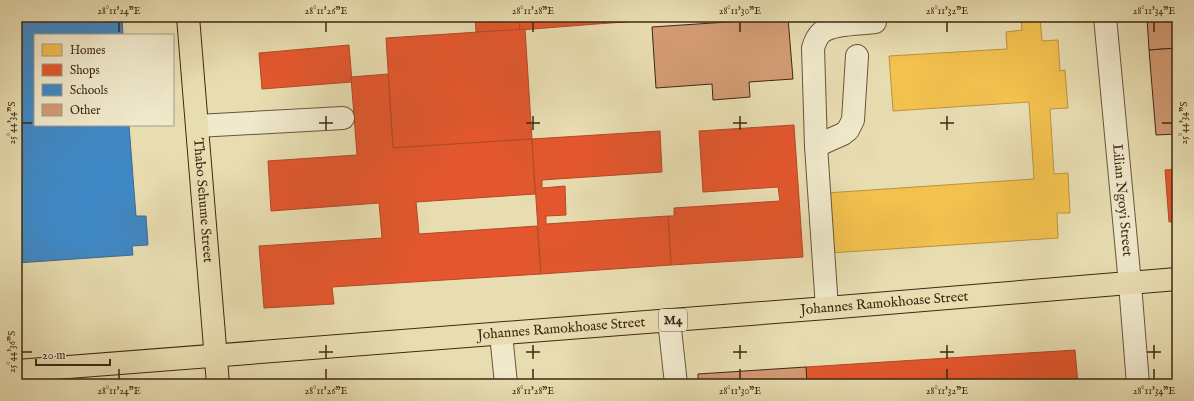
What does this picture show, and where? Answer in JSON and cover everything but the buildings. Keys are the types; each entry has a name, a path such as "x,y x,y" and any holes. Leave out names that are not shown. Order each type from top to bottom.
{"main road":[{"name":"Thabo Sehume Street","path":"188,17 218,384"},
{"name":"Johannes Ramokhoase Street","path":"17,371 501,334 1177,279"}],"street":[{"name":"Lilian Ngoyi Street","path":"1105,17 1138,384"},
{"path":"827,308 816,146 813,48 817,38 823,32 832,27 875,22"},
{"path":"816,146 843,134 848,130 853,120 857,56"},
{"path":"197,126 342,118"},
{"path":"669,320 676,384"},
{"path":"501,334 506,384"}]}
